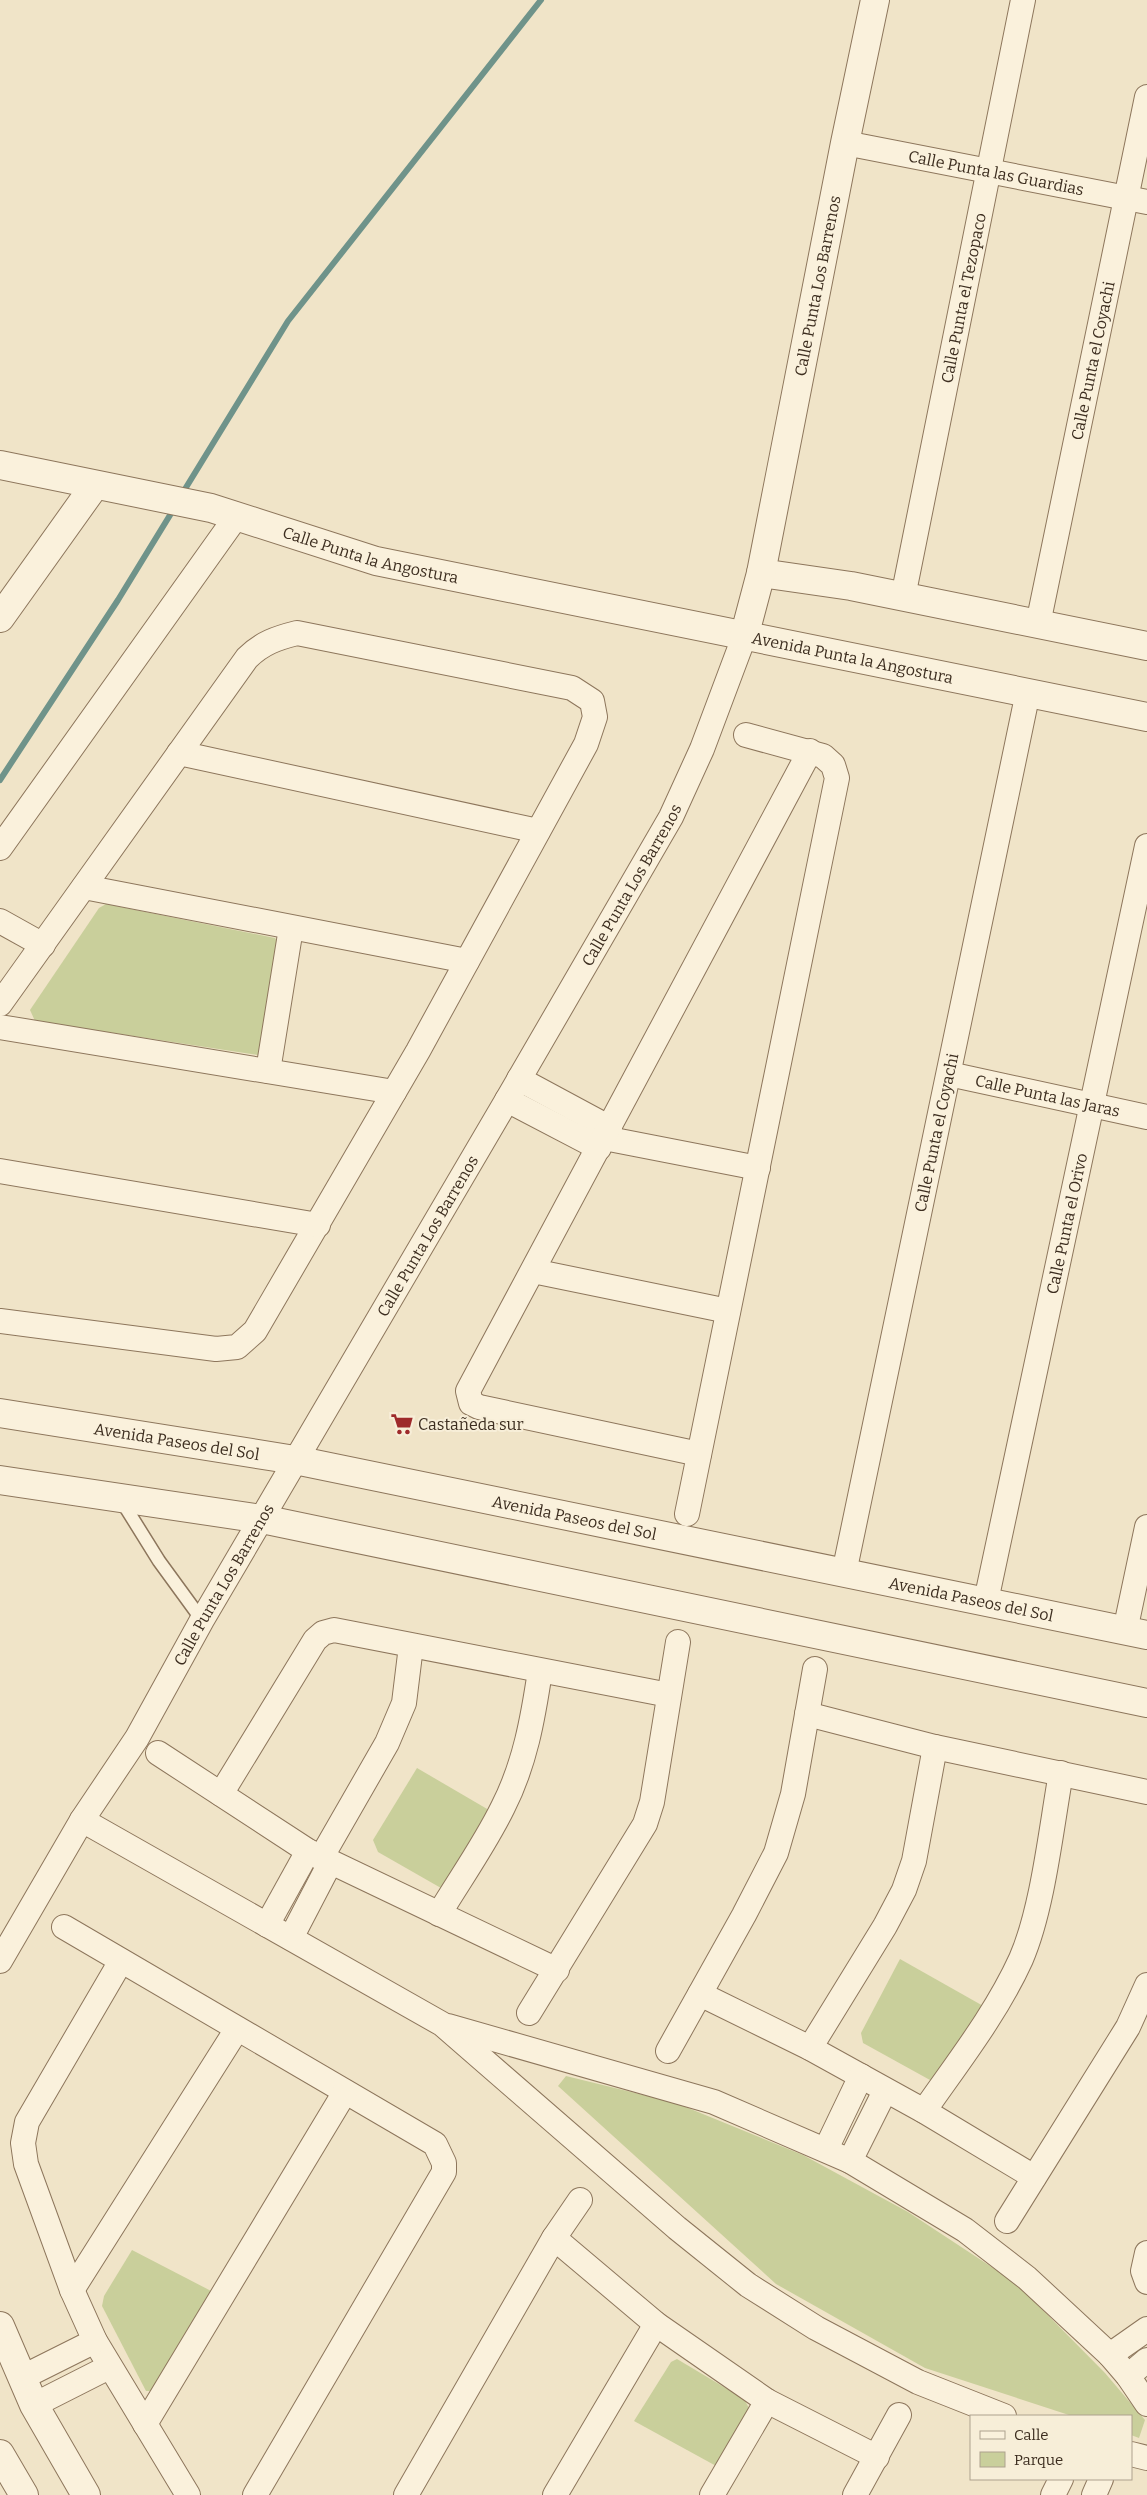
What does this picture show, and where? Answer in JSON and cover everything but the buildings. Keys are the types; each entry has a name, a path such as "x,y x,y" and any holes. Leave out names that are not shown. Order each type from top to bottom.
{"street":[{"name":"Calle Punta Los Barrenos","path":"761,573 845,143 875,0"},
{"name":"Calle Punta el Tezopaco","path":"903,597 1023,0"},
{"name":"Calle Punta el Coyachi","path":"1038,624 1136,200 1147,97"},
{"name":"Calle Punta las Guardias","path":"845,143 1136,200"},
{"name":"Calle Punta la Angostura","path":"0,465 95,485 125,489 224,512 376,561 744,637"},
{"path":"0,618 95,485"},
{"path":"0,848 224,512"},
{"path":"761,573 851,586 1147,646"},
{"name":"Avenida Punta la Angostura","path":"761,573 744,637 1028,692 1147,718"},
{"path":"0,1004 247,658 260,645 297,633 572,688 592,701 595,717 586,744 394,1092 255,1331 237,1347 216,1349 0,1321"},
{"name":"Calle Punta Los Barrenos","path":"0,1961 82,1820 137,1738 202,1620 507,1100 670,817 702,749 744,637"},
{"name":"Calle Punta el Coyachi","path":"844,1572 1028,692"},
{"path":"687,1514 837,778 832,765 823,756 746,735"},
{"path":"699,1454 479,1407 471,1403 468,1391 810,751"},
{"path":"179,753 538,831"},
{"name":"Calle Punta el Orivo","path":"986,1601 1147,846"},
{"path":"84,887 467,961"},
{"path":"0,921 43,945"},
{"path":"268,1071 291,928"},
{"path":"0,1027 394,1092"},
{"name":"Calle Punta las Jaras","path":"949,1074 1147,1117"},
{"path":"518,1079 604,1138"},
{"path":"507,1100 604,1138 758,1168"},
{"path":"0,1172 318,1225"},
{"path":"533,1271 728,1311"},
{"name":"Avenida Paseos del Sol","path":"0,1413 295,1460 1136,1633"},
{"path":"0,1480 262,1519 1147,1703"},
{"path":"1136,1633 1147,1527"},
{"path":"221,1794 315,1640 323,1633 334,1630 669,1695"},
{"path":"529,2014 645,1824 652,1802 678,1642"},
{"path":"267,1925 320,1857 387,1744 404,1703 411,1646"},
{"path":"668,2051 776,1853 793,1794 815,1669"},
{"path":"439,1914 504,1806 520,1767 531,1729 540,1671"},
{"path":"806,1714 935,1747 1147,1792"},
{"path":"810,2048 885,1926 904,1890 914,1861 935,1747"},
{"path":"158,1753 320,1857 557,1970"},
{"path":"924,2111 989,2016 1021,1959 1036,1912 1061,1773"},
{"path":"82,1820 442,2024 678,2228 748,2285 816,2328 918,2382 1001,2415"},
{"path":"291,1938 320,1857"},
{"path":"64,1928 434,2144 444,2163 444,2172 255,2495"},
{"path":"121,1961 27,2122 23,2143 26,2164 72,2290 95,2341 188,2495"},
{"path":"1007,2221 1128,2027 1147,1985"},
{"path":"700,1994 810,2048 924,2111 1034,2177"},
{"path":"442,2024 714,2102 850,2161 965,2230 1027,2278 1110,2355 1128,2376 1147,2404"},
{"path":"72,2290 236,2028"},
{"path":"826,2150 861,2076"},
{"path":"850,2161 885,2091"},
{"path":"145,2424 345,2092"},
{"path":"406,2495 554,2238 580,2200"},
{"path":"554,2238 656,2324 767,2401 877,2457"},
{"path":"1147,2253 1143,2271 1147,2282"},
{"path":"555,2495 656,2324"},
{"path":"0,2326 34,2405 86,2495"},
{"path":"1110,2355 1147,2329"},
{"path":"21,2378 95,2341"},
{"path":"1128,2376 1147,2360"},
{"path":"34,2405 109,2367"},
{"path":"712,2495 767,2401"},
{"path":"855,2495 899,2415"},
{"path":"0,2454 24,2495"},
{"path":"1132,2454 1147,2458"},
{"path":"1054,2495 1061,2480"},
{"path":"1094,2495 1101,2480"}],"lane":[{"path":"120,1498 159,1561 202,1620"}],"green space":[{"path":"106,904 275,938 282,947 266,1049 258,1055 35,1021 30,1010 99,908"},
{"path":"417,1768 494,1813 441,1888 378,1852 373,1840"},
{"path":"900,1959 985,2007 941,2078 930,2080 863,2043 861,2033"},
{"path":"566,2076 676,2103 803,2155 908,2212 1016,2283 1105,2373 1145,2420 1139,2438 1132,2435 1132,2415 1069,2415 925,2368 776,2284 558,2086"},
{"path":"132,2250 215,2293 157,2391 146,2391 102,2306 104,2296"},
{"path":"677,2359 744,2399 749,2408 718,2467 634,2421 671,2362"}],"waterway":[{"path":"182,494 288,321 541,0"},
{"path":"0,780 118,600 175,507"}],"place":[{"name":"Castañeda sur","path":"402,1424"}]}
